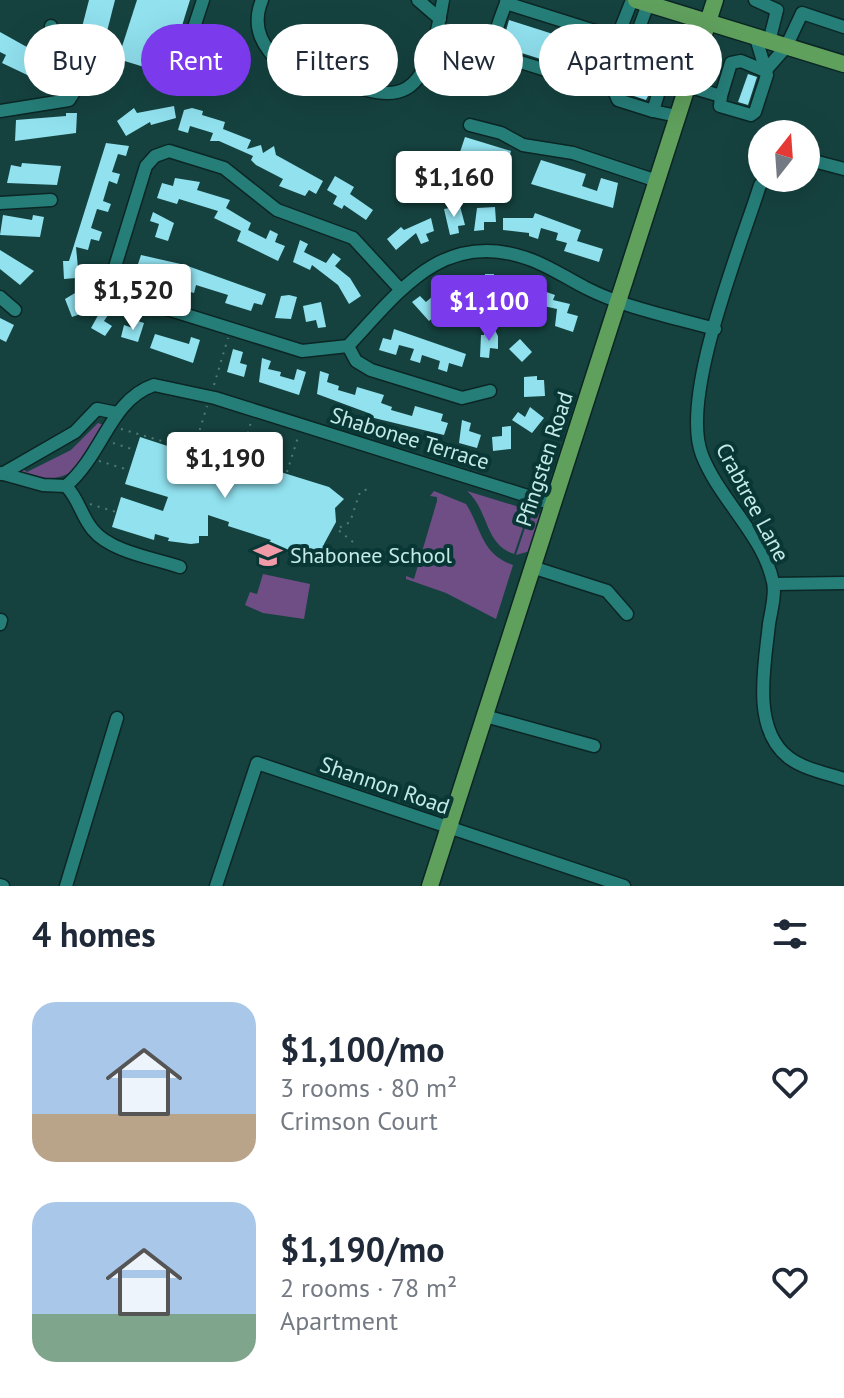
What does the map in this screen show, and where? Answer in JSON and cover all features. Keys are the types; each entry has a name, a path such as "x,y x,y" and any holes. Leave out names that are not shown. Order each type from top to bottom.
{"main road":[{"name":"Pfingsten Road","path":"707,23 715,0"},
{"path":"641,1 670,5 707,23 844,64"},
{"name":"Pfingsten Road","path":"430,886 684,96"}],"street":[{"path":"195,24 203,0"},
{"path":"262,0 257,13 258,35 284,68 317,74 370,93 396,92 416,83 426,66 443,0"},
{"path":"418,0 440,19"},
{"path":"721,96 720,106 751,115 755,112 767,75 763,40 777,14 772,6 755,0"},
{"path":"539,68 504,57 497,51 493,42 506,2 617,38 641,1"},
{"path":"637,24 641,1"},
{"path":"765,71 786,47 802,13 844,27"},
{"path":"722,93 731,63 741,61 765,71"},
{"path":"0,111 69,100 72,96"},
{"path":"616,96 618,100 677,116"},
{"path":"653,111 658,96"},
{"path":"470,125 501,133 523,145 573,153 657,181"},
{"path":"399,288 353,238 277,210 224,168 169,151 155,156 146,166 114,270 117,287 132,298 302,351 348,346 399,288 449,258 497,252 541,263 588,289 618,300 715,329"},
{"path":"820,163 844,169"},
{"name":"Crabtree Lane","path":"758,192 715,329 698,392 696,420 701,454 765,561 774,584 763,685 769,733 787,756 844,779"},
{"path":"0,203 51,200"},
{"path":"0,297 15,310"},
{"path":"348,346 356,361 371,370 462,398 490,391"},
{"name":"Shabonee Terrace","path":"1,473 75,432 97,409 117,413 123,403 142,389 154,385 170,386 553,504"},
{"path":"66,486 85,470 117,413"},
{"path":"1,473 43,485 66,486 76,496 93,531 109,543 180,567"},
{"path":"532,567 607,591 627,614"},
{"path":"774,584 844,583"},
{"path":"485,716 594,746"},
{"path":"66,886 117,718"},
{"name":"Shannon Road","path":"216,886 257,763 624,886"}],"path":[{"path":"213,387 230,333"},
{"path":"197,439 208,405"},
{"path":"197,439 200,444 217,447 241,458 253,419"},
{"path":"116,427 172,444 197,439"},
{"path":"287,472 299,433"},
{"path":"108,442 135,450"},
{"path":"97,461 129,470"},
{"path":"353,542 337,529 350,522 360,492 368,489"},
{"path":"87,503 116,512"}],"shaded area":[{"path":"98,423 104,425 73,470 53,478 22,473 21,468 27,472 71,450"},
{"path":"434,491 466,504 488,547 513,565 496,619 446,593 406,579 406,576 414,579 437,501 437,497 430,496"},
{"path":"467,491 529,510 514,554 497,543"},
{"path":"533,504 540,515 530,551 516,555"},
{"path":"263,574 310,584 304,619 263,613 245,605 250,592 257,594"}],"building":[{"path":"89,0 115,0 109,24 83,24"},
{"path":"137,0 190,0 183,24 141,24 141,66 125,61 125,37"},
{"path":"523,24 539,30 539,59 523,53"},
{"path":"0,32 24,45 24,73 2,63 6,55 0,52"},
{"path":"748,74 757,77 748,105 738,102"},
{"path":"174,106 176,118 151,125 150,122 126,136 117,121 134,108 137,113"},
{"path":"192,108 203,111 202,115 225,122 223,129 251,140 247,149 261,145 263,153 274,146 276,155 323,181 316,194 309,190 305,196 279,186 283,179 256,165 251,160 253,156 219,141 210,141 213,133 190,126 188,133 178,130 184,110"},
{"path":"66,113 77,113 76,133 15,141 16,120 66,116"},
{"path":"465,137 511,151 504,174 457,161"},
{"path":"106,143 129,146 126,156 118,154 112,172 120,174 117,184 109,181 103,201 111,204 108,212 97,209 91,228 102,232 99,241 91,239 88,250 76,247 78,268 87,267 88,277 64,279 63,261 69,261"},
{"path":"541,160 586,174 582,186 597,191 601,178 618,183 613,208 531,184"},
{"path":"22,163 61,166 57,185 7,183 11,165 21,167"},
{"path":"335,176 354,187 350,194 373,210 366,220 344,205 342,209 333,204 337,196 327,190"},
{"path":"175,178 200,182 197,190 230,200 226,208 251,223 248,230 266,239 270,230 278,234 275,242 285,246 278,261 237,241 241,231 214,218 218,211 179,199 177,204 157,198 162,183 173,186"},
{"path":"460,206 465,225 458,226 459,233 450,235 444,209"},
{"path":"495,207 496,222 484,222 484,230 474,231 477,208"},
{"path":"153,212 174,223 168,241 155,237 159,224 150,221"},
{"path":"535,213 581,230 577,241 603,249 599,262 564,251 567,243 556,240 558,233 541,228 538,239 529,236 529,233 503,230 503,218 533,218"},
{"path":"3,215 32,220 33,215 44,217 40,237 0,235"},
{"path":"431,218 434,231 426,234 429,241 421,244 416,233 396,250 387,239 401,227 404,230"},
{"path":"300,240 308,244 304,252 326,263 333,253 341,259 335,266 350,278 361,296 349,304 338,285 312,265 310,270 293,262"},
{"path":"0,250 34,271 20,285 0,269"},
{"path":"141,255 185,265 266,294 262,305 254,303 251,311 225,303 228,295 196,285 194,293 169,286 172,278 155,273 152,281 143,278 146,270 137,267"},
{"path":"485,274 494,274 494,294 477,294 476,281 485,281"},
{"path":"518,278 528,281 526,285 555,295 553,300 570,304 567,313 578,316 573,332 555,326 557,309 504,297 508,284 516,286"},
{"path":"460,279 468,299 451,305 447,293 455,290 452,282"},
{"path":"85,287 88,296 81,299 86,312 72,317 65,299"},
{"path":"434,295 445,308 429,321 412,302 420,296 426,302"},
{"path":"281,296 297,297 291,319 275,318"},
{"path":"321,302 326,327 318,328 316,320 306,322 303,306"},
{"path":"101,310 108,315 104,321 112,326 105,336 91,328"},
{"path":"0,318 14,325 6,342 0,339"},
{"path":"135,320 144,323 138,342 121,337 124,325 133,328"},
{"path":"394,329 466,354 462,367 449,363 447,372 438,369 440,361 422,355 420,363 410,360 414,349 399,345 396,355 379,350 383,338 391,340"},
{"path":"485,330 495,330 498,336 498,349 490,348 489,358 480,357 481,335"},
{"path":"155,334 189,344 191,337 200,340 193,363 150,348"},
{"path":"520,339 532,352 522,362 509,349"},
{"path":"233,349 243,352 240,363 247,365 244,377 227,372"},
{"path":"262,358 271,361 268,369 281,372 280,376 294,380 297,369 306,372 299,395 259,382"},
{"path":"320,371 329,374 327,382 339,386 338,390 355,395 357,387 384,395 381,403 392,407 391,410 412,416 415,406 443,414 441,421 448,423 444,435 370,417 371,414 317,394"},
{"path":"537,376 537,380 544,380 545,396 524,397 524,377"},
{"path":"530,407 544,418 532,433 512,420 518,412 525,417"},
{"path":"462,420 471,423 469,431 481,435 477,448 459,443"},
{"path":"511,426 511,449 493,451 492,437 502,436 502,427"},
{"path":"140,437 192,454 192,446 216,450 247,468 248,462 329,487 344,499 335,508 336,522 324,544 326,555 289,553 268,543 271,540 228,526 229,522 208,515 208,536 199,536 199,543 191,544 168,541 169,538 155,534 154,540 112,527 121,497 163,511 168,497 125,484"}],"place":[{"name":"Shabonee School","path":"268,555"}]}
